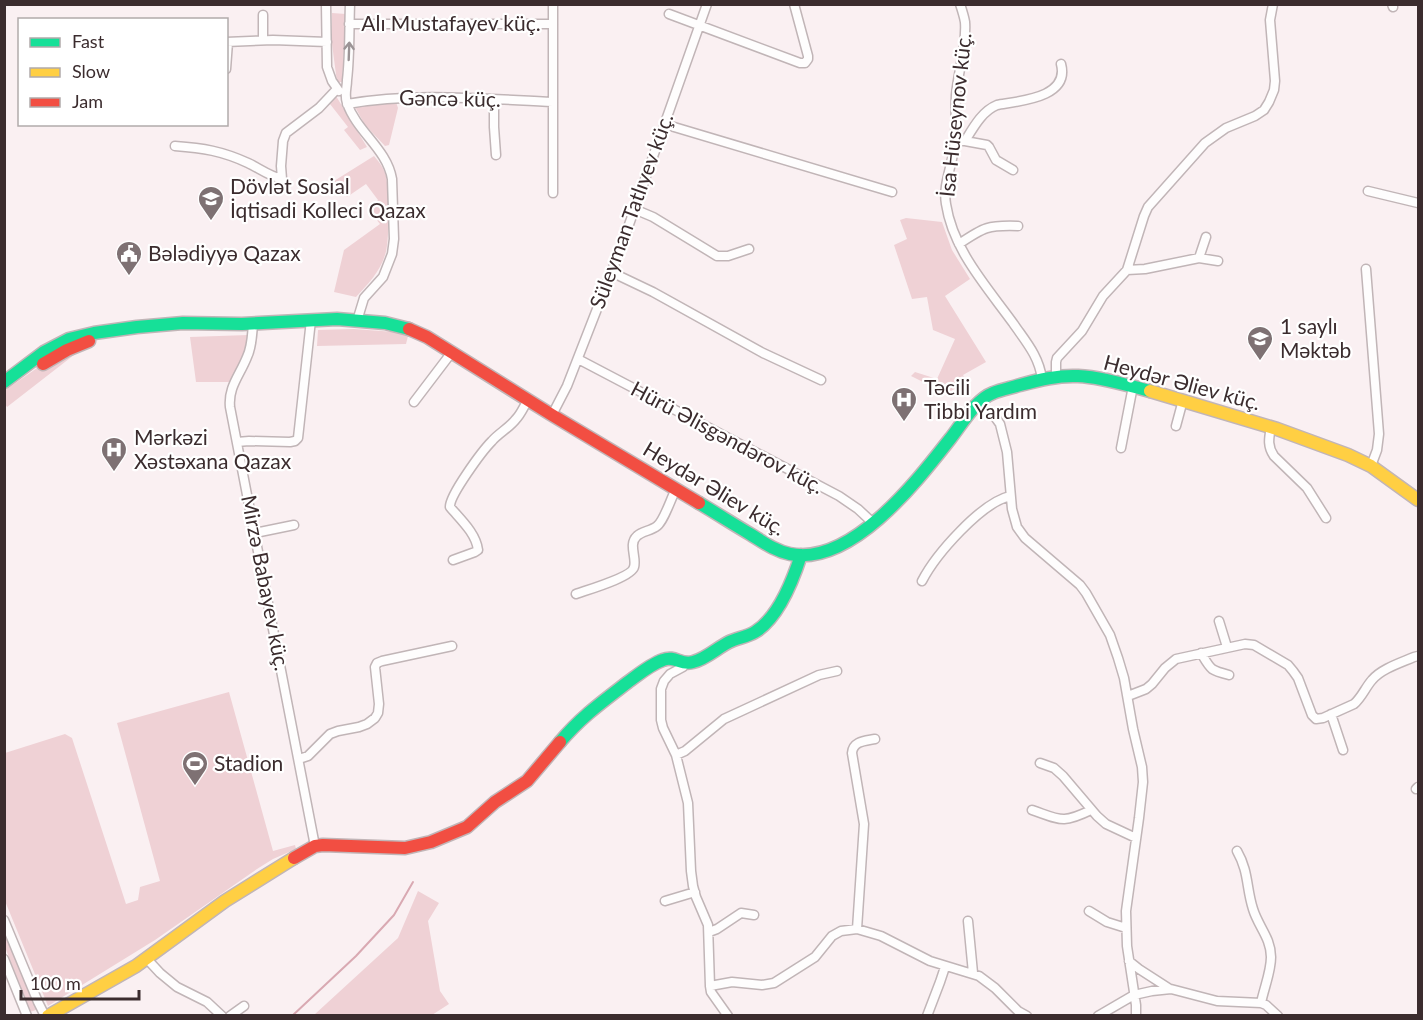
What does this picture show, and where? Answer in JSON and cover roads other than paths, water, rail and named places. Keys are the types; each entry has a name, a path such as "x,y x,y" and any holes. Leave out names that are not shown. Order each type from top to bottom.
{"main road":[{"name":"Heydər Əliev küç.","path":"221,324 311,320 389,323 405,327 452,352 775,549 801,555 833,549 873,523 901,497 986,396 1056,377 1090,378 1132,386 1271,427 1347,454 1371,466 1419,500"},
{"path":"4,382 56,345 69,339 117,330 182,323 221,324"},
{"path":"4,391 58,355 88,341 179,332 221,324"},
{"path":"46,1016 125,974 232,896 306,850 315,846 348,845 405,848 431,842 457,832 477,819 495,802 527,781 574,725 657,662 664,659 676,659 690,664 763,626 772,616 792,582 801,555"}],"street":[{"path":"327,4 329,75 346,100 355,120 385,158 392,179 394,239 392,254 383,277 364,298 357,321"},
{"path":"346,100 350,4"},
{"path":"553,4 553,193"},
{"name":"Süleyman Tatlıyev küç.","path":"552,415 567,386 611,272 707,4"},
{"path":"669,14 805,63 808,56 794,4"},
{"name":"İsa Hüseynov küç.","path":"960,4 965,22 965,33 957,92 955,141 945,193 946,204 959,244 1036,356 1042,379"},
{"path":"1056,377 1058,358 1082,331 1103,296 1127,270 1148,207 1205,143 1226,128 1255,116 1264,110 1269,102 1275,81 1270,20 1273,4"},
{"path":"263,15 263,40"},
{"name":"Alı Mustafayev küç.","path":"350,24 553,24"},
{"path":"228,42 288,40 327,42"},
{"path":"964,141 986,111 992,107 1046,94 1062,78 1061,64"},
{"path":"175,146 213,150 249,163 282,179 281,166 285,133 320,108 337,89"},
{"name":"Gəncə küç.","path":"346,100 407,98 553,102"},
{"path":"494,100 496,155"},
{"path":"664,124 892,192"},
{"path":"955,141 987,145 996,160 1013,170"},
{"path":"1368,191 1419,202"},
{"path":"634,209 652,217 717,256 729,256 749,249"},
{"path":"959,244 987,227 1018,226"},
{"path":"1199,258 1206,237"},
{"path":"1127,270 1145,269 1199,258 1218,261"},
{"path":"1366,268 1379,434 1377,450 1371,466"},
{"path":"611,272 653,292 763,353 821,380"},
{"path":"237,442 290,442 298,438 311,320"},
{"name":"Mirzə Babayev küç.","path":"253,324 252,342 248,356 230,393 230,407 315,846"},
{"path":"414,402 452,352"},
{"name":"Hürü Əlisgəndərov küç.","path":"578,359 850,503 873,523"},
{"path":"1121,448 1132,386"},
{"path":"453,560 475,552 478,547 472,533 450,507 450,503 482,453 515,421 528,400"},
{"path":"1176,426 1183,400"},
{"path":"975,407 987,411 1000,424 1007,452 1013,518 1017,527 1025,538 1086,592 1110,635 1118,658 1128,696 1143,775 1126,928 1136,1016"},
{"path":"1271,427 1268,441 1270,450 1307,488 1326,518"},
{"path":"576,594 626,575 634,569 635,538 660,524 676,489"},
{"path":"922,581 929,567 970,522 999,500 1010,496"},
{"path":"255,533 294,525"},
{"path":"1219,621 1227,647"},
{"path":"1128,696 1146,689 1176,659 1227,647 1254,645 1287,665 1298,678 1312,715 1316,718 1323,718 1354,704 1373,678 1380,673 1419,656"},
{"path":"299,759 308,756 330,734 359,727 375,718 379,704 375,667 377,663 452,646"},
{"path":"1201,653 1213,671 1228,675"},
{"path":"685,664 664,681 661,689 661,720 676,755 688,803 691,872 695,892 709,932 711,992 728,1016"},
{"path":"676,755 686,751 724,719 819,675 837,670"},
{"path":"1331,714 1343,750"},
{"path":"857,928 864,824 852,748 855,744 875,739"},
{"path":"1040,763 1054,768 1063,776 1091,810 1106,824 1136,838"},
{"path":"1032,810 1067,820 1091,810"},
{"path":"1237,851 1246,870 1254,912 1265,932 1271,957 1261,1003"},
{"path":"665,901 695,892"},
{"path":"1089,911 1107,922 1126,928"},
{"path":"709,932 722,926 737,914 754,915"},
{"path":"4,920 46,1016"},
{"path":"968,921 973,973"},
{"path":"710,986 732,982 762,985 774,983 815,957 832,936 841,931 857,928 881,936 945,967 973,973 985,980 1018,1011 1027,1016"},
{"path":"4,959 27,1016"},
{"path":"147,959 177,987 207,1002 222,1016"},
{"path":"1129,962 1170,989 1217,1001 1261,1003 1278,1016"},
{"path":"927,1016 945,967"},
{"path":"4,988 14,984"},
{"path":"1101,1015 1134,995 1170,989"},
{"path":"230,1016 244,1006"}],"waterway":[{"path":"292,1016 356,956 394,915 413,882"}],"place":[{"name":"Dövlət Sosial İqtisadi Kolleci Qazax","path":"211,222"},
{"name":"Bələdiyyə Qazax","path":"129,277"},
{"name":"1 saylı Məktəb","path":"1260,362"},
{"name":"Təcili Tibbi Yardım","path":"904,423"},
{"name":"Mərkəzi Xəstəxana Qazax","path":"114,473"},
{"name":"Stadion","path":"195,787"}]}
